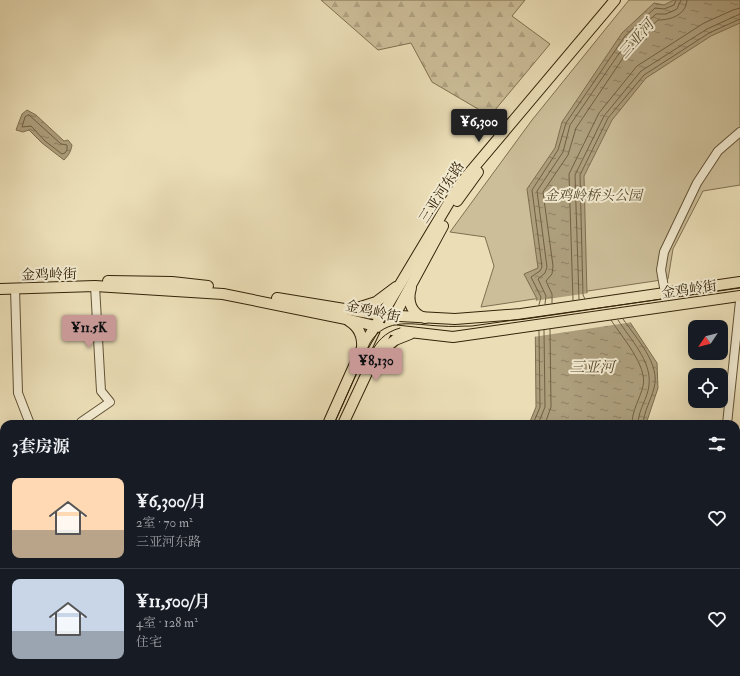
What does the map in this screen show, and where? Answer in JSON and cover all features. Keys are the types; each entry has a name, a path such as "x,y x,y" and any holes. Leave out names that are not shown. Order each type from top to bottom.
{"main road":[{"name":"三亚河东路","path":"345,420 377,355 410,277 460,184 615,0"},
{"name":"三亚河东路","path":"330,420 362,348 375,326 410,277 456,203 486,160 623,0"},
{"path":"362,348 363,342 360,332 348,314 376,302 410,277"},
{"path":"410,277 409,295 411,307 419,316 429,319"},
{"name":"金鸡岭街","path":"0,283 133,280 172,282 217,287 348,314 375,326 388,329 412,334 453,337 740,296"},
{"name":"金鸡岭街","path":"0,289 95,286 223,294 348,314 429,319 455,319 521,314 740,282"},
{"path":"377,355 395,340 412,334"}],"street":[{"path":"665,293 661,270 664,252 692,193 705,170 718,151 740,132"},
{"path":"84,420 110,402 101,390 95,286"},
{"path":"15,288 18,393 28,420"},
{"path":"727,420 740,301"}],"green space":[{"path":"321,0 525,0 512,16 550,44 490,116 432,82 411,43 378,50"},
{"name":"金鸡岭桥头公园","path":"629,0 711,0 740,13 740,185 703,191 673,249 668,279 481,307 494,266 485,237 450,232 532,120"}],"water":[{"name":"三亚河","path":"674,0 740,0 740,23 711,36 646,78 612,120 584,176 587,295 620,307 657,363 658,388 647,420 531,420 536,407 535,304 537,299 524,274 538,268 527,189 555,148 562,122 622,33 654,3 664,5"},
{"path":"27,110 36,115 64,141 68,140 72,145 70,153 64,160 42,143 29,130 23,132 16,130 22,114"}],"pier":[{"path":"589,293 621,305 633,322 533,337 534,301"}],"tram line":[{"path":"336,420 370,343 377,334 392,325 411,324 472,326 740,288"},
{"path":"370,355 375,346 385,335 400,328"}]}
